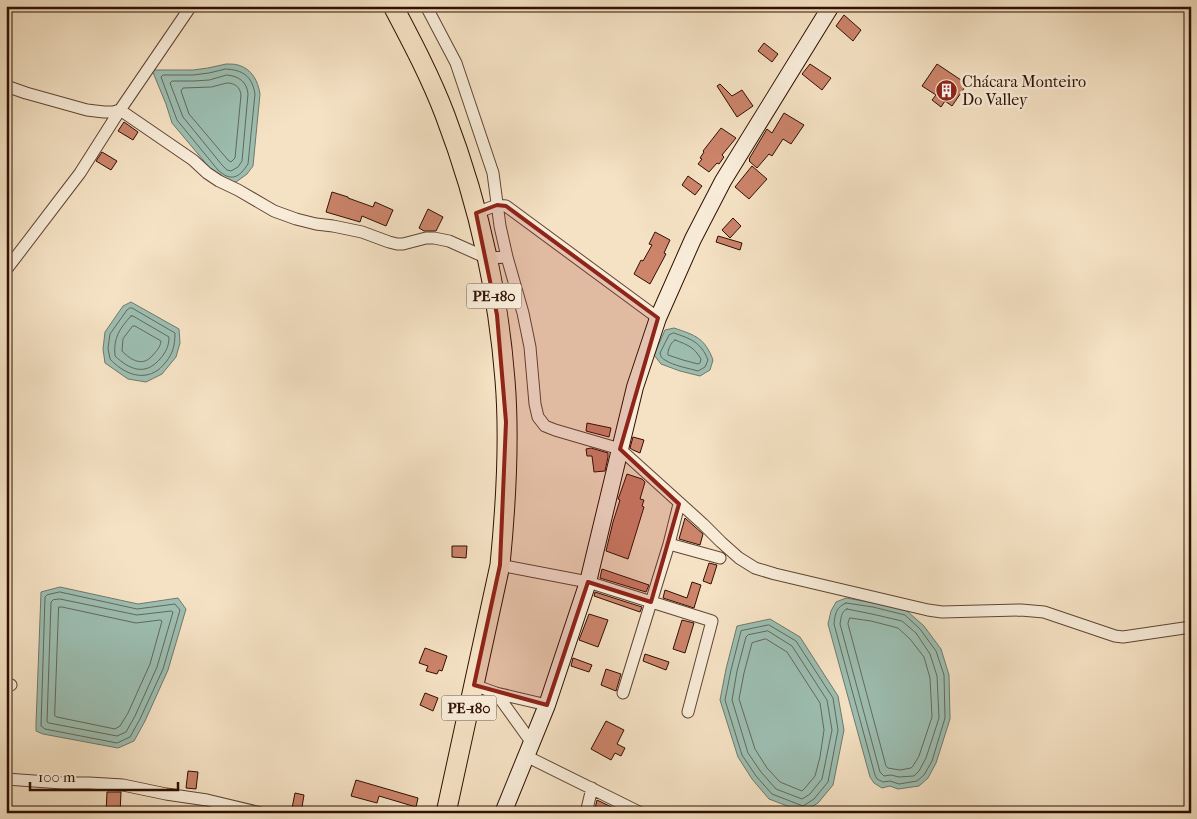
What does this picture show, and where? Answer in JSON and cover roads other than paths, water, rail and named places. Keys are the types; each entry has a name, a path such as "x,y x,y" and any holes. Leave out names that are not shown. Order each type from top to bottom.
{"main road":[{"name":"PE-180","path":"393,6 423,64 445,114 466,175 487,258 498,315 505,389 507,455 500,565 446,813"}],"street":[{"path":"6,270 80,173 120,110 191,6"},
{"path":"426,6 456,63 493,173 500,226 530,347 534,404 538,417 545,426 620,449 739,558 755,568 928,610 942,612 1021,610 1044,612 1115,636 1123,637 1191,627"},
{"path":"503,813 547,705 588,582 635,387 658,318 693,239 723,181 831,6"},
{"path":"6,86 87,110 113,112 120,110"},
{"path":"120,110 193,160 219,181 246,194 274,211 316,224 348,228 397,244 434,238 449,241 487,258 507,257"},
{"path":"476,213 497,205 506,206 658,318"},
{"path":"623,693 669,544 679,504"},
{"path":"669,544 720,558"},
{"path":"500,565 588,582 712,621 688,712"},
{"path":"474,685 496,693 547,705"},
{"path":"496,693 529,750 592,788 642,813"},
{"path":"6,779 123,785 207,800 261,813"},
{"path":"586,813 592,788"}],"water":[{"path":"226,64 237,65 247,69 256,80 260,94 253,166 247,174 236,182 229,182 214,173 172,123 152,70 193,70"},
{"path":"131,302 179,329 180,343 176,357 162,374 146,382 128,379 105,363 103,349 105,332 123,306"},
{"path":"674,328 693,335 703,342 713,360 710,370 700,376 661,364 654,355 665,330"},
{"path":"60,587 138,604 178,598 186,609 168,670 145,721 134,741 118,748 43,734 36,731 41,592"},
{"path":"846,598 907,611 924,626 941,649 949,675 950,719 936,763 928,778 919,786 898,789 890,786 882,788 874,783 870,777 828,624 831,611 836,602"},
{"path":"770,619 800,637 838,696 844,730 833,785 818,803 803,812 769,799 752,779 738,757 720,700 737,626"}],"place":[{"name":"Chácara Monteiro Do Valley","path":"946,90"}]}
